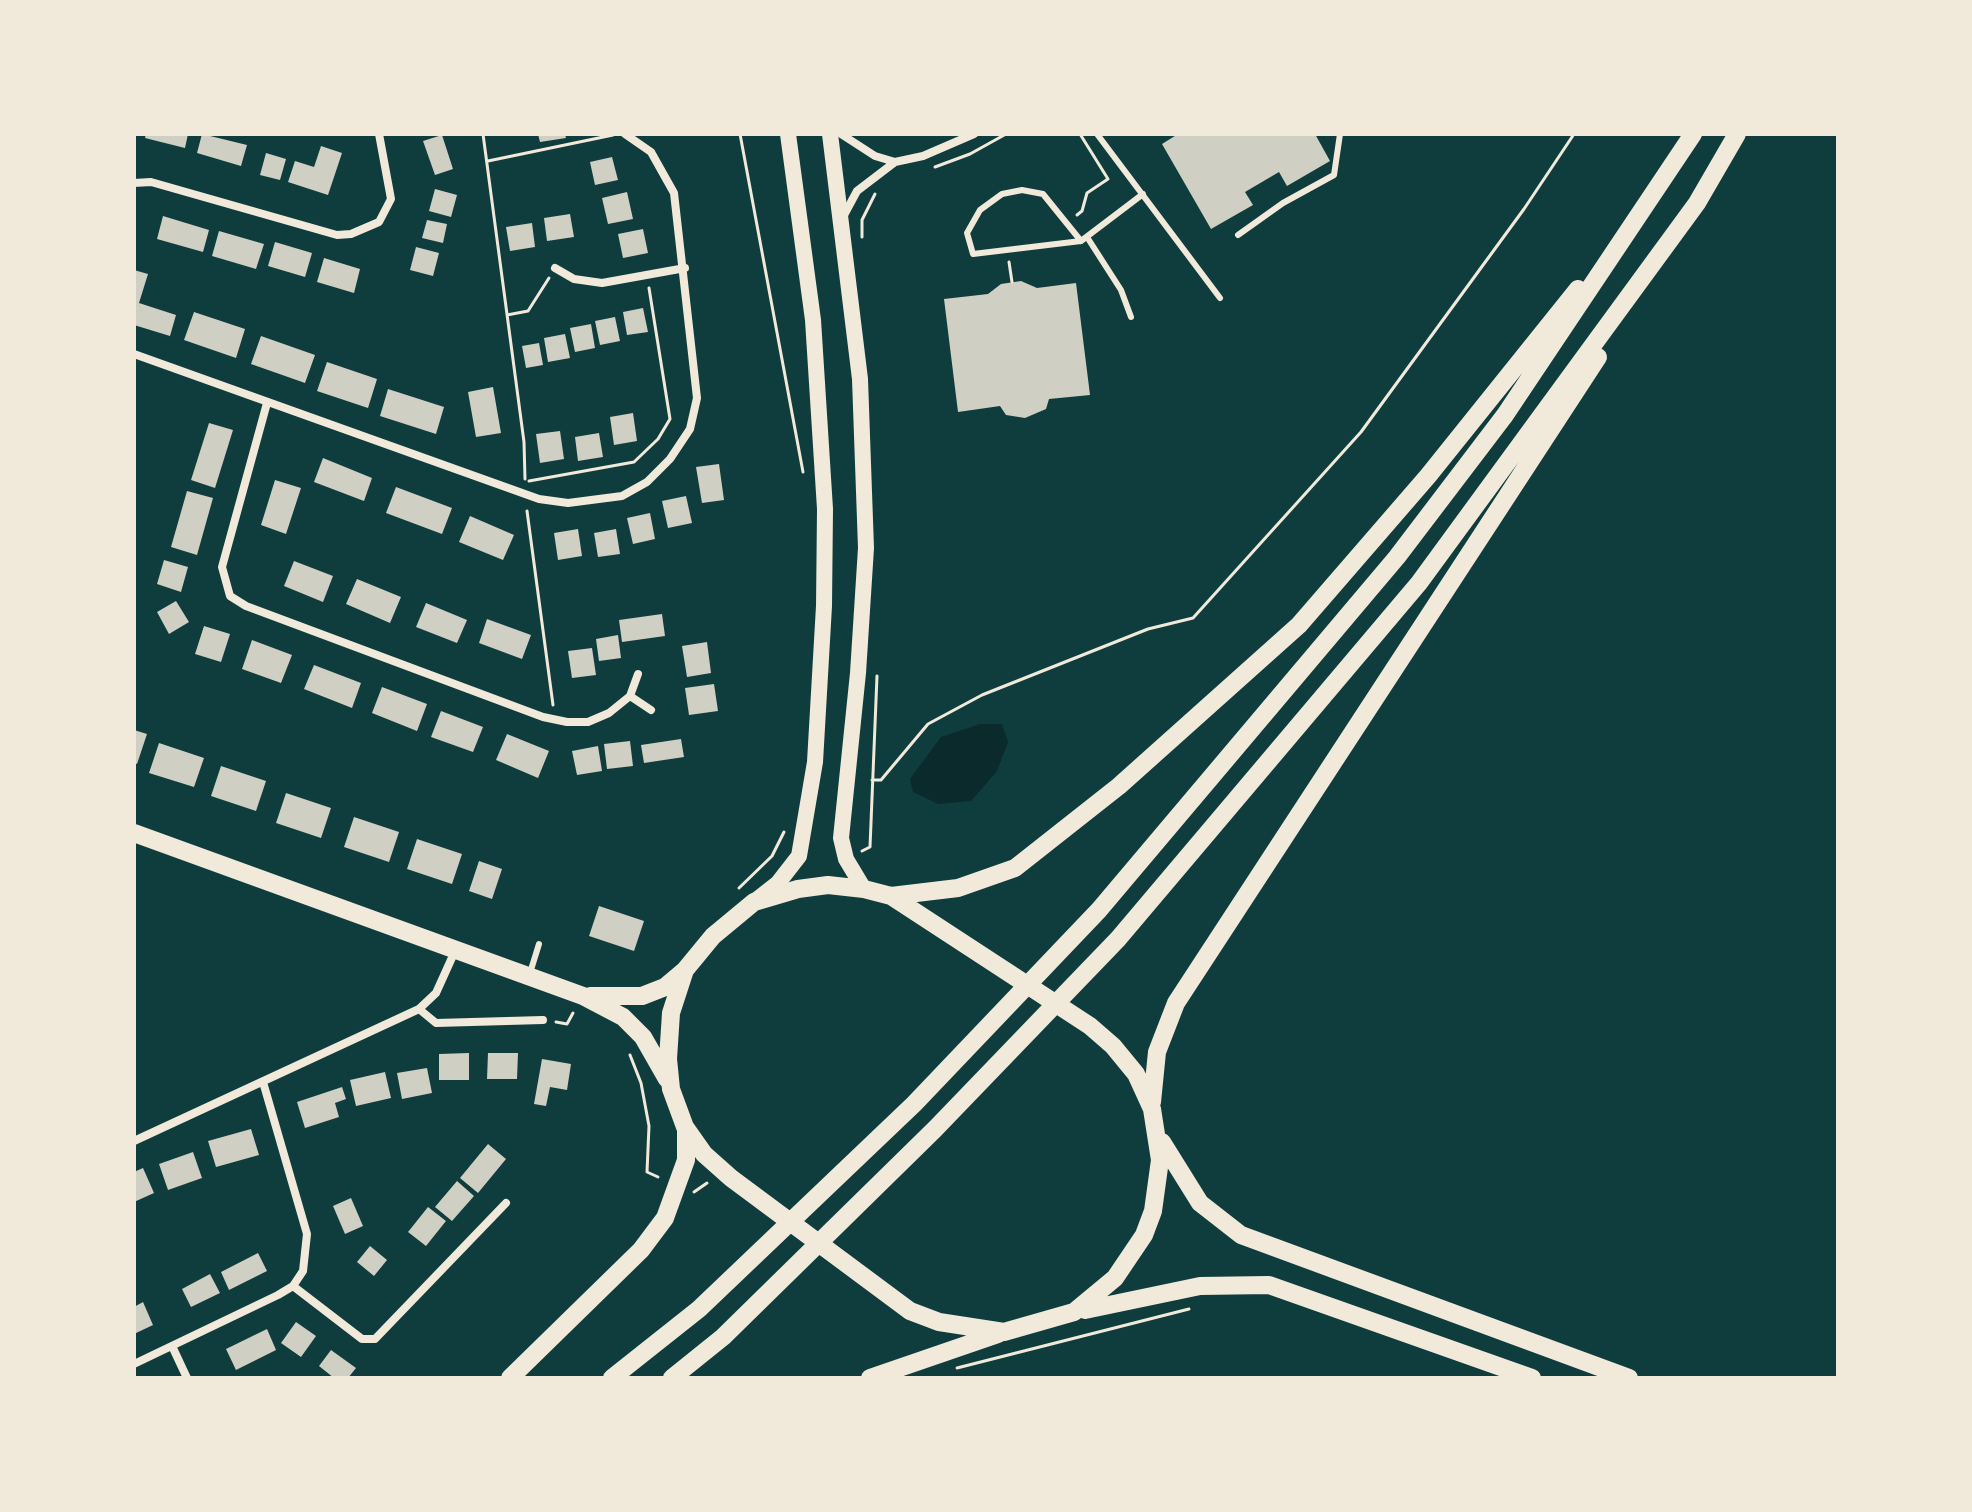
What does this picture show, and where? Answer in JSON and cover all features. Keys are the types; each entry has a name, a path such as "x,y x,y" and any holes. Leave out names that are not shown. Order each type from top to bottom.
{"highway":[{"path":"612,1378 699,1309 903,1115 1099,910 1397,557 1505,415 1693,134"},
{"path":"1152,1109 1157,1052 1176,1003 1466,563 1697,203 1737,134"},
{"path":"891,896 958,888 1015,868 1119,786 1299,625 1428,476 1662,184"},
{"path":"672,1378 723,1337 913,1151 1118,939 1419,583 1697,203"},
{"path":"134,833 583,996 623,1017 643,1037 671,1089 685,1127 704,1154 731,1178 894,1301 939,1322 1004,1332"},
{"path":"583,996 642,996 665,987 685,970 713,936 754,902 798,889 828,885 891,896 941,928 1090,1026 1113,1046 1136,1074 1152,1109 1157,1132 1158,1185 1144,1235 1115,1278 1074,1312"},
{"path":"671,1089 669,1033 685,970"},
{"path":"510,1378 641,1250 665,1218 686,1160 685,1127"},
{"path":"1157,1132 1200,1203 1241,1235 1629,1378"},
{"path":"870,1378 1004,1332 1074,1312 1200,1286 1269,1285 1532,1378"}],"main road":[{"path":"754,902 778,883 799,856 815,762 824,606 826,521 814,335 788,134"},
{"path":"830,134 843,218 860,379 866,548 858,673 841,838 846,859 864,889"}],"street":[{"path":"134,183 151,182 337,235 351,234 379,222 391,199 379,134"},
{"path":"134,354 525,494 568,503 622,496 647,482 670,459 690,429 697,398 685,268 674,193 651,152 625,134"},
{"path":"841,134 875,156 895,162"},
{"path":"843,218 857,191 895,162 923,156 974,134"},
{"path":"555,268 574,279 602,283 685,268"},
{"path":"267,403 222,567 230,596 246,606 555,720 588,722 609,713 630,696 638,674"},
{"path":"630,696 651,710"},
{"path":"134,1141 419,1009 436,993 455,951"},
{"path":"419,1009 436,1023 543,1020"},
{"path":"134,1364 293,1286 303,1271 307,1234 263,1082"},
{"path":"293,1286 362,1339 375,1339 506,1203"},
{"path":"172,1346 187,1378"}],"lane":[{"path":"1097,134 1220,298"},
{"path":"1238,235 1283,203 1334,175 1340,134"},
{"path":"1131,317 1121,290 1084,239 1043,194 1022,190 1002,194 980,210 967,233 973,254 1084,239 1143,194"},
{"path":"528,977 539,944"}],"path":[{"path":"483,134 524,442 525,481 634,462 658,439 670,419 647,275"},
{"path":"488,161 615,134"},
{"path":"740,134 805,483"},
{"path":"1067,223 1082,211 1087,193 1108,179 1080,134"},
{"path":"846,859 870,847 872,780 881,780 928,724 996,690 1148,629 1193,618 1361,432 1524,209 1574,134"},
{"path":"1008,250 1012,282"},
{"path":"507,315 528,311 555,268"},
{"path":"525,494 555,720"},
{"path":"730,897 772,856 788,824"},
{"path":"543,1020 567,1024 583,996"},
{"path":"946,1362 960,1370 1198,1307"}],"water":[{"path":"980,724 1002,724 1008,742 997,771 971,801 938,804 913,792 910,779 941,737"}],"building":[{"path":"146,134 188,134 185,148 145,138"},
{"path":"202,134 247,145 241,166 197,153"},
{"path":"538,134 565,134 566,138 540,142"},
{"path":"1178,134 1315,134 1330,161 1287,186 1279,172 1245,192 1253,205 1211,229 1162,144"},
{"path":"442,135 453,169 435,175 423,141"},
{"path":"321,146 342,153 328,195 288,182 295,161 314,167"},
{"path":"266,153 286,159 280,180 260,175"},
{"path":"612,157 618,180 595,185 590,162"},
{"path":"435,189 457,195 451,217 429,211"},
{"path":"627,192 633,219 608,224 602,198"},
{"path":"570,214 574,237 547,241 544,218"},
{"path":"163,216 209,230 203,252 157,239"},
{"path":"427,220 447,224 443,243 422,238"},
{"path":"532,223 535,247 510,251 506,227"},
{"path":"643,229 648,253 623,258 618,234"},
{"path":"219,231 264,244 256,269 212,256"},
{"path":"275,242 312,253 305,277 268,266"},
{"path":"416,247 439,253 433,276 410,270"},
{"path":"324,258 360,269 354,293 317,282"},
{"path":"134,270 148,274 139,303 176,315 170,336 134,325"},
{"path":"1021,281 1037,288 1076,283 1090,395 1049,399 1046,409 1025,418 1006,415 1000,406 958,412 944,299 988,294 1001,284"},
{"path":"643,308 648,332 627,335 623,312"},
{"path":"194,312 245,329 236,358 184,340"},
{"path":"615,317 620,341 600,345 595,321"},
{"path":"591,324 595,348 575,352 570,328"},
{"path":"565,334 570,358 548,362 544,338"},
{"path":"261,336 315,355 305,383 251,364"},
{"path":"539,343 543,365 526,368 522,346"},
{"path":"327,362 377,379 368,408 317,391"},
{"path":"493,387 501,433 476,437 468,392"},
{"path":"388,389 444,407 436,434 380,416"},
{"path":"633,413 637,441 614,445 610,417"},
{"path":"209,423 233,430 215,488 191,480"},
{"path":"560,431 564,459 540,463 536,434"},
{"path":"599,433 603,457 578,461 575,437"},
{"path":"323,458 372,478 364,501 314,482"},
{"path":"719,464 724,500 702,503 696,467"},
{"path":"275,480 301,488 286,534 261,525"},
{"path":"396,487 452,508 442,534 386,513"},
{"path":"187,491 213,498 197,555 171,547"},
{"path":"686,496 692,523 668,528 662,501"},
{"path":"650,513 655,539 633,544 627,518"},
{"path":"470,516 514,535 503,560 459,542"},
{"path":"578,529 582,556 558,560 554,533"},
{"path":"616,529 620,554 598,557 594,533"},
{"path":"164,560 188,567 181,592 157,584"},
{"path":"294,561 333,576 323,602 284,586"},
{"path":"357,579 401,597 390,623 346,604"},
{"path":"176,601 189,622 169,634 157,612"},
{"path":"426,603 467,620 457,643 416,627"},
{"path":"662,614 665,636 622,642 619,620"},
{"path":"487,619 531,635 522,659 479,643"},
{"path":"204,626 230,634 221,662 195,654"},
{"path":"618,635 621,658 599,661 596,639"},
{"path":"252,640 292,655 281,683 242,669"},
{"path":"707,642 711,673 687,677 682,646"},
{"path":"592,648 596,675 572,678 568,651"},
{"path":"314,665 361,683 352,708 304,689"},
{"path":"714,684 718,711 689,715 685,688"},
{"path":"382,687 427,704 417,731 372,713"},
{"path":"441,711 483,727 473,752 431,737"},
{"path":"134,730 147,734 137,764 134,763"},
{"path":"507,734 549,751 538,778 496,760"},
{"path":"681,739 684,757 644,763 641,745"},
{"path":"630,741 633,766 607,769 604,744"},
{"path":"159,743 204,758 194,787 149,773"},
{"path":"598,746 602,771 577,775 572,751"},
{"path":"221,766 266,781 256,811 211,796"},
{"path":"286,793 331,808 321,838 276,823"},
{"path":"354,817 399,832 389,862 344,847"},
{"path":"417,839 462,854 452,884 407,869"},
{"path":"479,861 502,869 492,899 469,891"},
{"path":"599,906 644,921 634,951 589,936"},
{"path":"469,1053 469,1080 439,1080 439,1054"},
{"path":"488,1053 518,1053 517,1079 487,1079"},
{"path":"542,1059 571,1064 567,1090 550,1087 546,1106 534,1104"},
{"path":"427,1068 432,1093 402,1099 397,1073"},
{"path":"385,1072 391,1098 356,1106 350,1080"},
{"path":"342,1087 346,1099 335,1103 339,1117 305,1128 297,1102"},
{"path":"251,1129 259,1155 216,1167 208,1141"},
{"path":"488,1144 506,1159 478,1193 460,1178"},
{"path":"193,1152 202,1178 168,1190 159,1164"},
{"path":"143,1168 154,1193 134,1202 134,1172"},
{"path":"457,1181 474,1196 452,1221 435,1207"},
{"path":"351,1198 363,1226 345,1234 333,1206"},
{"path":"428,1207 446,1221 426,1246 408,1232"},
{"path":"370,1246 387,1260 374,1276 357,1262"},
{"path":"258,1253 267,1271 229,1290 221,1272"},
{"path":"210,1274 220,1293 191,1307 182,1289"},
{"path":"143,1302 153,1325 134,1334 134,1307"},
{"path":"296,1322 316,1336 301,1357 281,1343"},
{"path":"267,1329 276,1350 236,1370 226,1349"},
{"path":"331,1350 356,1368 348,1378 334,1378 319,1366"}]}
